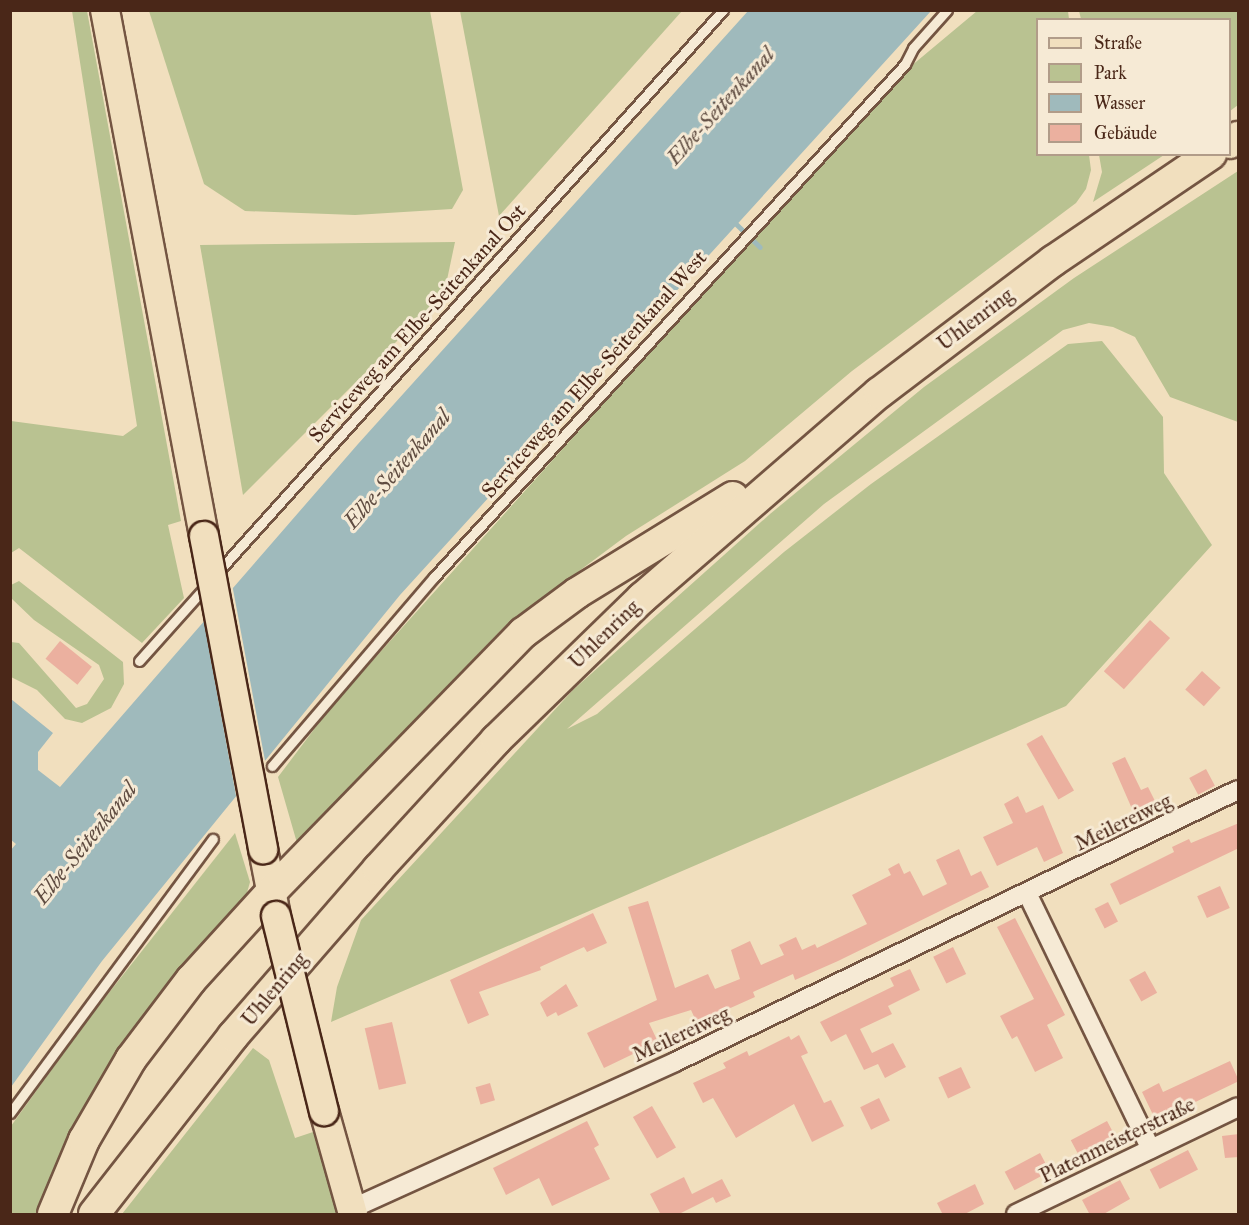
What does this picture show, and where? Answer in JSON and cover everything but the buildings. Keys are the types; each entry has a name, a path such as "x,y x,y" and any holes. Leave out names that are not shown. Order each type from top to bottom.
{"highway":[{"name":"Uhlenring","path":"98,1211 233,1036 427,814 642,598 794,463 965,326 1208,156"},
{"path":"53,1215 84,1140 131,1059 190,980 274,904 296,866 522,633 624,563 794,463"},
{"path":"264,854 280,867 296,866"}],"main road":[{"path":"105,10 274,904 324,1112 352,1212"}],"street":[{"name":"Meilereiweg","path":"352,1212 1028,895 1239,790"},
{"path":"1028,895 1151,1149"},
{"name":"Platenmeisterstraße","path":"1016,1215 1239,1107"}],"lane":[{"name":"Serviceweg am Elbe-Seitenkanal Ost","path":"139,661 723,10"},
{"name":"Serviceweg am Elbe-Seitenkanal West","path":"272,766 434,577 745,233 905,64 913,48 947,10"},
{"path":"10,1113 213,839"}],"green space":[{"path":"460,10 682,11 499,216"},
{"path":"72,11 87,11 181,521 168,525 184,598 142,643 19,548 11,553 11,421 123,436 137,426"},
{"path":"149,11 430,11 463,190 452,209 355,215 245,211 204,184"},
{"path":"977,11 1068,11 1069,18 1036,18 1036,156 1089,156 1091,170 1086,189 1076,203 852,371 745,461 626,536 504,627 297,843 278,777 331,707 892,82"},
{"path":"1079,11 1238,11 1238,105 1231,110 1231,18 1081,18"},
{"path":"1099,156 1162,156 1093,202 1102,172"},
{"path":"1238,171 1238,422 1170,397 1135,337 1113,327 1089,323 1063,330 824,504 567,729 597,714 784,552 871,484 1068,344 1102,341 1163,417 1164,473 1212,545 1066,706 331,1022 337,987 361,920 573,690 770,514 924,387 1074,278"},
{"path":"455,242 444,294 243,495 200,245"},
{"path":"19,581 123,662 124,684 111,708 82,723 65,719 37,690 11,677 11,642 19,643 76,708 87,704 104,679 99,665 34,620 11,598 11,585"},
{"path":"235,833 250,882 245,900 40,1214 11,1214 11,1126 89,1018"},
{"path":"253,1048 269,1060 295,1138 313,1132 338,1214 122,1214"}],"water":[{"name":"Elbe-Seitenkanal","path":"748,11 931,11 400,595 102,961 11,1087 10,851 16,844 10,839 11,699 53,733 38,752 38,770 60,787 358,444"}],"pier":[{"path":"232,584 266,766 237,801 203,617"}],"waterway":[{"path":"736,224 760,247"}]}
